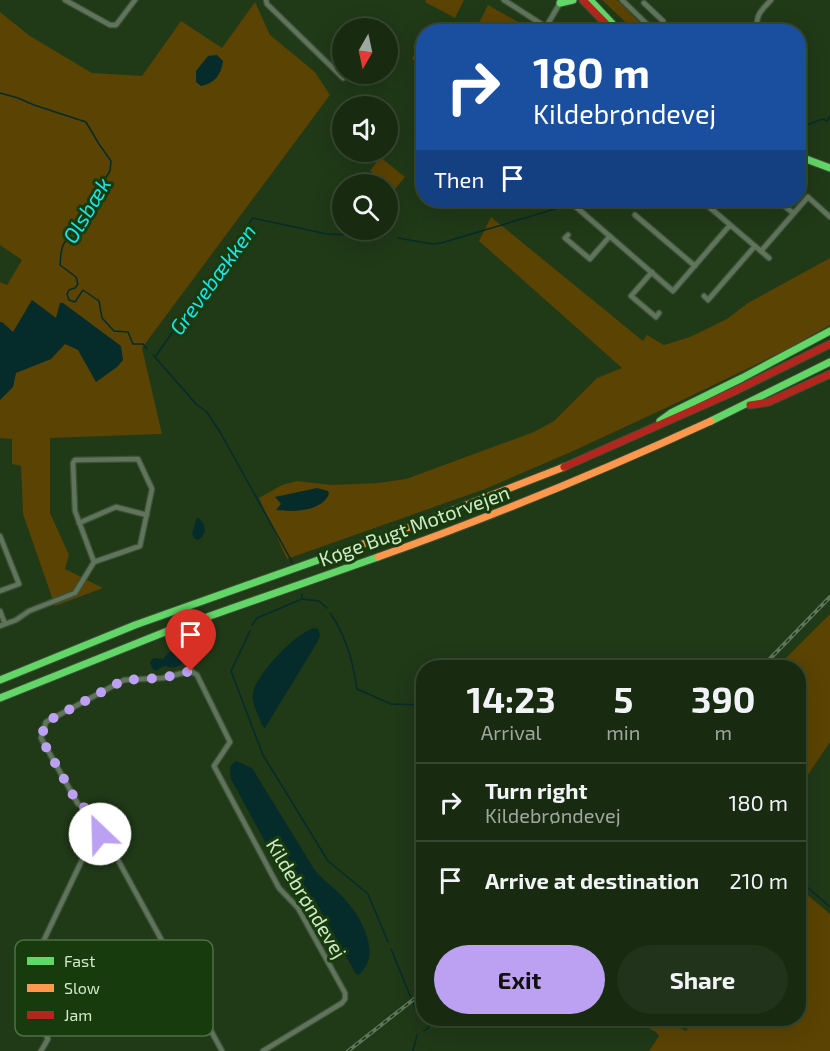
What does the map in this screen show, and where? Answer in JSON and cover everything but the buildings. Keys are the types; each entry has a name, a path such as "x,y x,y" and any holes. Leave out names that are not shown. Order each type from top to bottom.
{"main road":[{"path":"562,1 574,0 591,8"},
{"path":"583,0 606,24"},
{"path":"590,0 612,24"},
{"path":"806,159 830,168"},
{"path":"645,431 671,413 830,331"},
{"name":"Køge Bugt Motorvejen","path":"0,680 135,625 474,503 559,469 731,393 830,344"},
{"name":"Køge Bugt Motorvejen","path":"0,698 226,609 478,520 652,448 830,362"},
{"path":"738,408 769,402 830,374"}],"street":[{"path":"65,0 110,25 116,26 135,0"},
{"path":"266,0 267,4 332,67"},
{"path":"504,0 538,24"},
{"path":"622,0 645,23 654,13"},
{"path":"757,24 758,13 771,0"},
{"path":"548,24 562,1"},
{"path":"645,3 663,21"},
{"path":"806,198 830,217"},
{"path":"576,207 673,291 730,225"},
{"path":"709,207 769,258"},
{"path":"786,207 794,213"},
{"path":"760,251 799,207"},
{"path":"635,215 694,266"},
{"path":"568,235 565,238 590,259 610,236"},
{"path":"704,296 708,300 755,246"},
{"path":"652,272 631,296 656,318 659,313"},
{"path":"0,611 3,625 29,611 75,593 94,562 140,546 152,489 138,459 75,460 72,463 75,511 94,562"},
{"path":"79,523 116,507 147,515"},
{"path":"0,536 19,584 0,591"},
{"name":"Kildebrøndevej","path":"162,940 106,838 100,834 100,816 78,804 41,738 46,722 124,680 163,678 191,671 197,675 230,742 214,766 279,888 298,908 345,993 342,1003 263,1051"},
{"path":"43,940 92,839 95,835 100,834"},
{"name":"Kildebrøndevej","path":"213,1034 222,1051"},
{"path":"41,1051 48,1039 46,1036"}],"shaded area":[{"path":"426,0 464,0 455,18 425,2"},
{"path":"602,0 617,0 641,24 628,24"},
{"path":"255,2 270,35 315,72 330,95 142,348 162,434 50,438 50,513 69,555 65,569 103,588 55,606 23,514 21,466 12,464 12,439 0,438 0,282 7,285 22,260 0,245 0,12 30,36 92,73 142,76 181,21 222,48"},
{"path":"488,5 521,24 478,24"},
{"path":"376,162 386,162 405,177 398,185 398,174 374,174 370,171"},
{"path":"491,217 643,341 647,335 664,345 690,337 727,319 748,303 830,258 830,325 786,350 571,452 485,489 287,559 259,498 282,485 297,481 331,485 406,479 534,432 554,421 597,378 622,368 479,241"},
{"path":"830,614 830,742 806,778 806,660 784,660"},
{"path":"806,894 830,914 830,1051 649,1051 659,1036 650,1029 652,1026 676,1026 686,1031 689,1026 806,1026"}],"water":[{"path":"217,55 223,61 219,74 210,83 201,86 196,82 196,71 208,56"},
{"path":"32,300 56,318 60,303 63,303 121,346 123,360 96,382 78,350 65,344 51,359 16,373 13,387 0,400 0,322 13,332"},
{"path":"317,488 328,491 329,494 325,500 313,508 298,511 276,510 281,504 275,497"},
{"path":"197,518 204,525 205,531 198,540 192,534"},
{"path":"318,629 320,635 318,641 265,728 253,701 256,685 278,655 306,631"},
{"path":"185,649 190,655 179,666 164,666 155,671 152,668 150,662 154,658 163,659 169,652"},
{"path":"236,761 252,768 314,869 338,892 358,916 365,930 370,950 368,962 359,975 356,974 316,902 307,893 287,882 231,779 231,767"}],"waterway":[{"name":"Olsbæk","path":"0,93 86,122 111,161 110,171 63,245 60,265 76,277 78,284 69,290 67,294 69,300 75,302 83,290 99,301 102,318 114,331 128,332 133,344 143,344 147,349"},
{"name":"Grevebækken","path":"806,125 823,119 827,121 830,116"},
{"name":"Grevebækken","path":"398,238 432,244 441,243 562,207"},
{"name":"Grevebækken","path":"155,357 253,218 332,234"},
{"name":"Olsbæk","path":"153,355 197,405 206,411 220,432 292,563"},
{"name":"Olsbæk","path":"302,594 302,599 319,601 327,608"},
{"path":"252,625 257,618 302,599"},
{"name":"Olsbæk","path":"330,613 348,649 357,689 391,704 416,705"},
{"path":"250,631 231,671 263,755 328,861 368,894 388,942"},
{"name":"Olsbæk","path":"806,886 830,907"},
{"path":"391,949 416,1010"},
{"path":"424,1031 428,1026"},
{"path":"413,1051 417,1035"}],"railway":[{"path":"769,660 830,597"},
{"path":"348,1051 416,998"}],"traffic: fast":[{"path":"560,3 573,0"},
{"path":"590,0 612,24"},
{"path":"806,159 830,168"},
{"path":"660,421 671,413 830,331"},
{"path":"711,421 830,362"},
{"path":"0,680 135,625 338,553"},
{"path":"0,698 170,630 378,557"}],"traffic: slow":[{"path":"378,557 546,493 711,421"},
{"path":"338,553 564,467"}],"traffic: jam":[{"path":"583,0 606,24"},
{"path":"564,467 731,393 830,344"},
{"path":"750,405 769,402 830,374"}],"route":[{"path":"100,834 100,816 78,804 41,738 46,722 124,680 163,678 191,671"}]}
